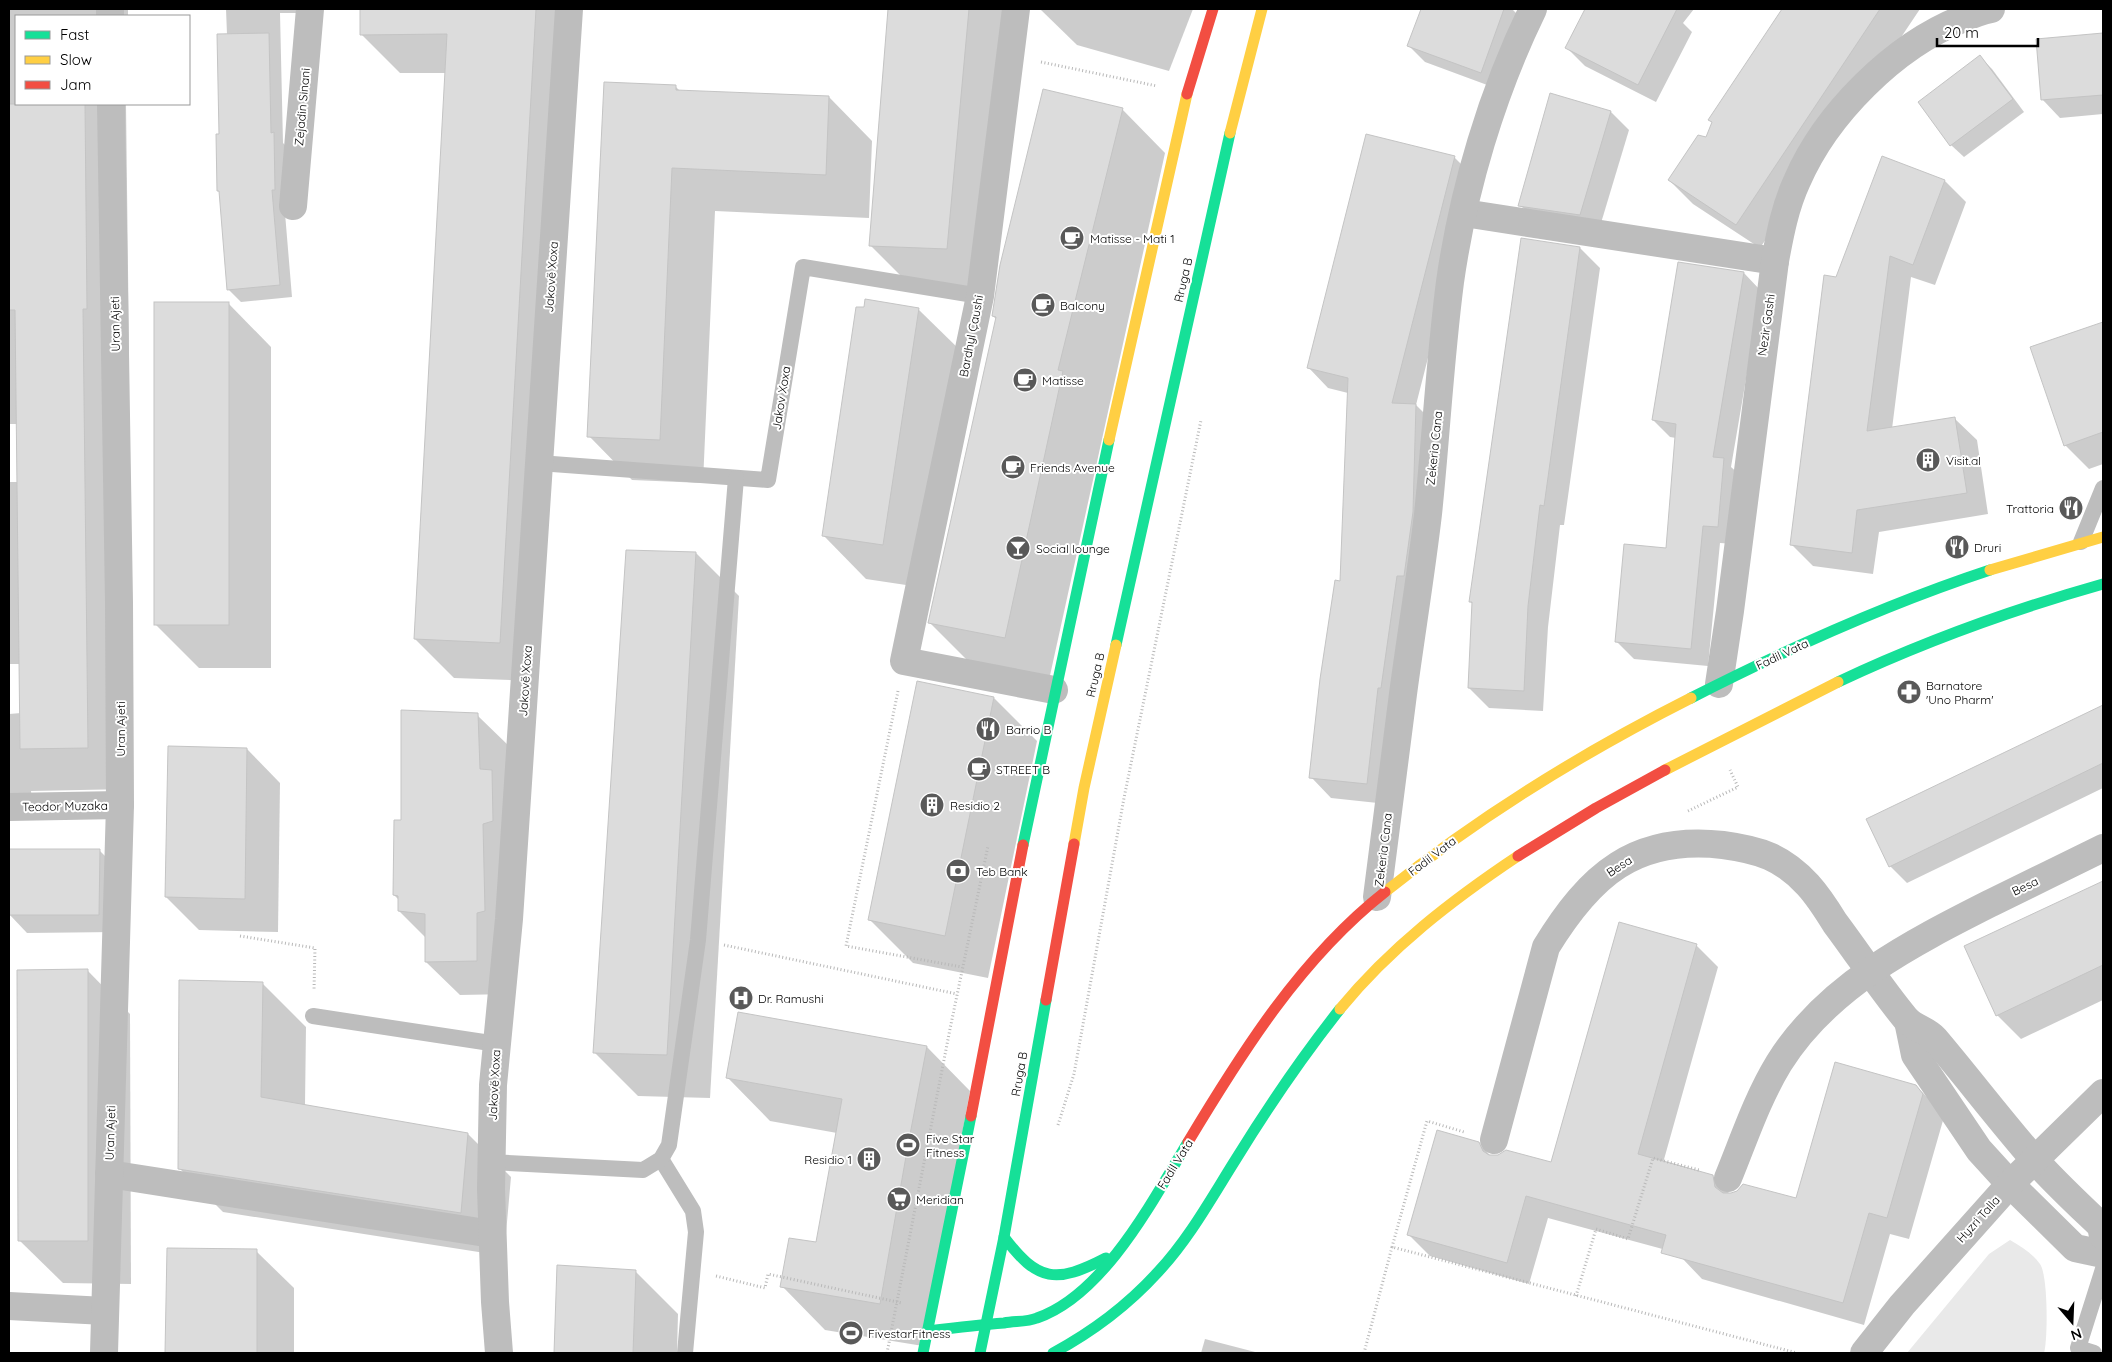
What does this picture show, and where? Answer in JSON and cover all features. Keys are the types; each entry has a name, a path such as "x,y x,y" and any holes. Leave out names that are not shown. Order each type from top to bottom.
{"main road":[{"path":"923,1353 1054,690 1188,92 1213,9"},
{"name":"Rruga B","path":"980,1353 1004,1238 1084,788 1234,113 1262,9"},
{"name":"Fadil Vata","path":"928,1330 1036,1319 1065,1303 1089,1284 1118,1251 1183,1152 1237,1063 1282,1001 1328,946 1377,897 1494,811 1573,762 1645,721 1814,639 1936,589 2081,542 2103,537"},
{"path":"1123,1320 1184,1239 1286,1081 1366,978 1412,934 1528,848 1592,810 1718,742 1848,678 1952,632 2059,596 2103,584"},
{"path":"1004,1238 1027,1264 1042,1274 1061,1276 1084,1270 1118,1251"},
{"path":"1054,1353 1075,1342 1102,1322 1152,1280"}],"street":[{"name":"Zejadin Sinani","path":"293,206 310,9"},
{"name":"Jakovë Xoxa","path":"499,1353 492,1234 493,1085 510,919 569,9"},
{"name":"Bardhyl Çaushi","path":"904,660 980,296 1016,9"},
{"name":"Zekeria Cana","path":"1377,897 1389,794 1428,515 1450,282 1479,152 1495,99 1516,44 1533,9"},
{"name":"Nezir Gashi","path":"1719,684 1775,262 1783,217 1797,180 1816,146 1841,112 1870,80 1907,48 1937,18 1991,9"},
{"name":"Uran Ajeti","path":"104,1353 120,805 119,582 111,105"},
{"path":"1464,213 1775,262"},
{"path":"904,660 1054,690"},
{"name":"Teodor Muzaka","path":"9,806 120,805"},
{"name":"Besa","path":"1494,1140 1546,947 1561,923 1596,881 1625,861 1644,851 1677,843 1706,843 1739,847 1769,855 1788,866 1809,886 1908,1022 1915,1055 1979,1150 2010,1184 2075,1248 2103,1254"},
{"name":"Besa","path":"1728,1178 1766,1085 1780,1062 1796,1040 1819,1015 1870,970 1955,921 2103,848"},
{"name":"Besa","path":"1908,1022 1933,1036 2034,1159 2101,1226 2103,1236"},
{"name":"Hyzri Talla","path":"1864,1353 1902,1305 2010,1184 2103,1093"},
{"path":"109,1174 492,1234"},
{"path":"9,1306 105,1311"}],"lane":[{"name":"Jakov Xoxa","path":"539,463 768,480 803,267 980,296"},
{"path":"491,1162 643,1170 661,1159 669,1145 698,940 736,478"},
{"path":"2081,542 2103,488"},
{"path":"313,1016 497,1044"},
{"path":"661,1159 693,1211 696,1232 685,1353"},
{"path":"2094,1353 2078,1348 2103,1269"}],"path":[{"path":"1011,55 1188,92"},
{"path":"1056,1131 1074,1074 1124,798 1202,416"},
{"path":"904,660 846,946 997,973"},
{"path":"1686,812 1738,787 1718,742"},
{"path":"240,936 315,948 313,1016"},
{"path":"698,940 992,1002"},
{"path":"1364,1353 1427,1121 1494,1140"},
{"path":"1576,1296 1596,1229 1628,1238 1653,1158 1728,1178"},
{"path":"1392,1247 1797,1353"},
{"path":"711,1274 765,1288 768,1274 932,1310"}],"shaded area":[{"path":"2010,1240 2034,1257 2043,1270 2047,1307 2044,1353 1907,1353 1989,1254"}],"building":[{"path":"360,9 536,9 500,643 414,639 447,34 360,35"},
{"path":"888,9 969,9 947,249 869,246"},
{"path":"1421,9 1504,9 1481,73 1407,46"},
{"path":"1585,9 1677,9 1638,85 1565,48"},
{"path":"1782,9 1880,9 1736,225 1668,180 1698,135 1706,137 1712,122 1708,120"},
{"path":"269,33 271,133 274,132 275,190 272,190 280,285 227,290 219,191 217,191 216,134 219,134 217,34"},
{"path":"2103,33 2103,95 2041,100 2036,39"},
{"path":"1980,55 2013,99 1950,146 1918,102"},
{"path":"604,82 676,85 676,90 829,96 826,175 672,168 660,440 587,437"},
{"path":"1043,89 1123,108 1058,370 1063,371 1005,638 928,623 996,317 992,316 1000,265"},
{"path":"1550,93 1611,111 1580,215 1518,206"},
{"path":"9,104 85,105 87,309 83,309 88,748 20,749 15,310 9,310"},
{"path":"1366,134 1455,156 1392,403 1416,404 1413,512 1404,576 1397,576 1381,688 1378,688 1367,784 1309,778 1320,679 1335,580 1340,581 1348,378 1307,368"},
{"path":"1882,156 1945,180 1913,265 1890,256 1867,431 1955,417 1967,493 1857,510 1852,553 1790,545 1824,275 1836,277"},
{"path":"1521,238 1580,247 1544,506 1540,505 1528,606 1524,691 1468,688 1472,602 1469,602"},
{"path":"1678,262 1744,272 1713,457 1724,458 1718,527 1703,526 1691,649 1615,642 1624,544 1666,548 1676,424 1652,420"},
{"path":"865,299 919,308 883,545 822,536 856,307 864,307"},
{"path":"154,302 229,302 229,625 154,625"},
{"path":"2103,322 2103,432 2064,446 2030,347"},
{"path":"626,550 696,552 667,1055 593,1053"},
{"name":"Residio 2","path":"917,681 994,697 945,936 868,920"},
{"path":"2103,705 2103,763 1889,867 1866,819"},
{"path":"401,710 478,713 480,769 492,770 493,821 483,824 485,911 477,913 477,961 425,962 425,914 398,911 398,896 393,895 394,820 401,820"},
{"path":"168,746 247,748 245,899 165,897"},
{"path":"9,849 100,849 99,915 9,915"},
{"path":"2103,881 2103,965 1996,1016 1964,946"},
{"path":"1619,922 1697,944 1638,1154 1713,1175 1715,1187 1723,1193 1737,1191 1743,1184 1796,1198 1835,1062 1916,1085 1923,1094 1887,1218 1869,1213 1843,1303 1661,1253 1666,1235 1526,1196 1507,1263 1407,1235 1437,1130 1479,1142 1483,1151 1489,1155 1498,1155 1506,1150 1551,1162"},
{"path":"88,969 88,1241 18,1241 17,970"},
{"path":"179,980 263,982 261,1097 468,1133 461,1213 178,1169"},
{"name":"Residio 1","path":"738,1012 927,1046 880,1304 780,1287 789,1238 816,1242 842,1099 726,1078"},
{"path":"167,1248 257,1249 257,1353 165,1353"},
{"path":"557,1265 636,1270 633,1353 554,1353"}],"traffic: fast":[{"path":"1116,645 1230,133"},
{"path":"1023,845 1109,440"},
{"path":"1691,698 1838,628 1913,597 1990,570"},
{"path":"1838,682 1903,653 1969,627 2103,584"},
{"path":"980,1353 1004,1237 1046,1000"},
{"path":"1053,1353 1082,1336 1122,1307 1146,1284 1180,1246 1286,1082 1340,1009"},
{"path":"923,1353 971,1116"},
{"path":"928,1331 1029,1320 1061,1306 1084,1289 1124,1243 1143,1217 1188,1142"},
{"path":"1004,1237 1027,1263 1049,1274 1061,1275 1074,1272 1106,1258"}],"traffic: slow":[{"path":"1230,133 1262,9"},
{"path":"1109,440 1187,94"},
{"path":"1990,570 2103,537"},
{"path":"1074,844 1084,788 1116,645"},
{"path":"1665,770 1838,682"},
{"path":"1385,892 1458,837 1533,787 1650,719 1691,698"},
{"path":"1340,1009 1359,987 1423,926 1469,890 1518,856"}],"traffic: jam":[{"path":"1187,94 1213,9"},
{"path":"1518,856 1596,808 1665,770"},
{"path":"1046,1000 1074,844"},
{"path":"971,1116 1023,845"},
{"path":"1188,1142 1252,1041 1300,976 1326,946 1385,892"}],"place":[{"name":"Matisse - Mati 1","path":"1072,238"},
{"name":"Balcony","path":"1043,305"},
{"name":"Matisse","path":"1025,380"},
{"name":"Visit.al","path":"1928,460"},
{"name":"Friends Avenue","path":"1013,467"},
{"name":"Trattoria","path":"2071,508"},
{"name":"Druri","path":"1957,547"},
{"name":"Social lounge","path":"1018,548"},
{"name":"Barnatore 'Uno Pharm'","path":"1909,692"},
{"name":"Barrio B","path":"988,729"},
{"name":"STREET B","path":"979,769"},
{"name":"Residio 2","path":"932,805"},
{"name":"Teb Bank","path":"958,871"},
{"name":"Dr. Ramushi","path":"741,998"},
{"name":"Five Star Fitness","path":"908,1145"},
{"name":"Residio 1","path":"869,1159"},
{"name":"Meridian","path":"899,1199"},
{"name":"FivestarFitness","path":"851,1333"}]}
